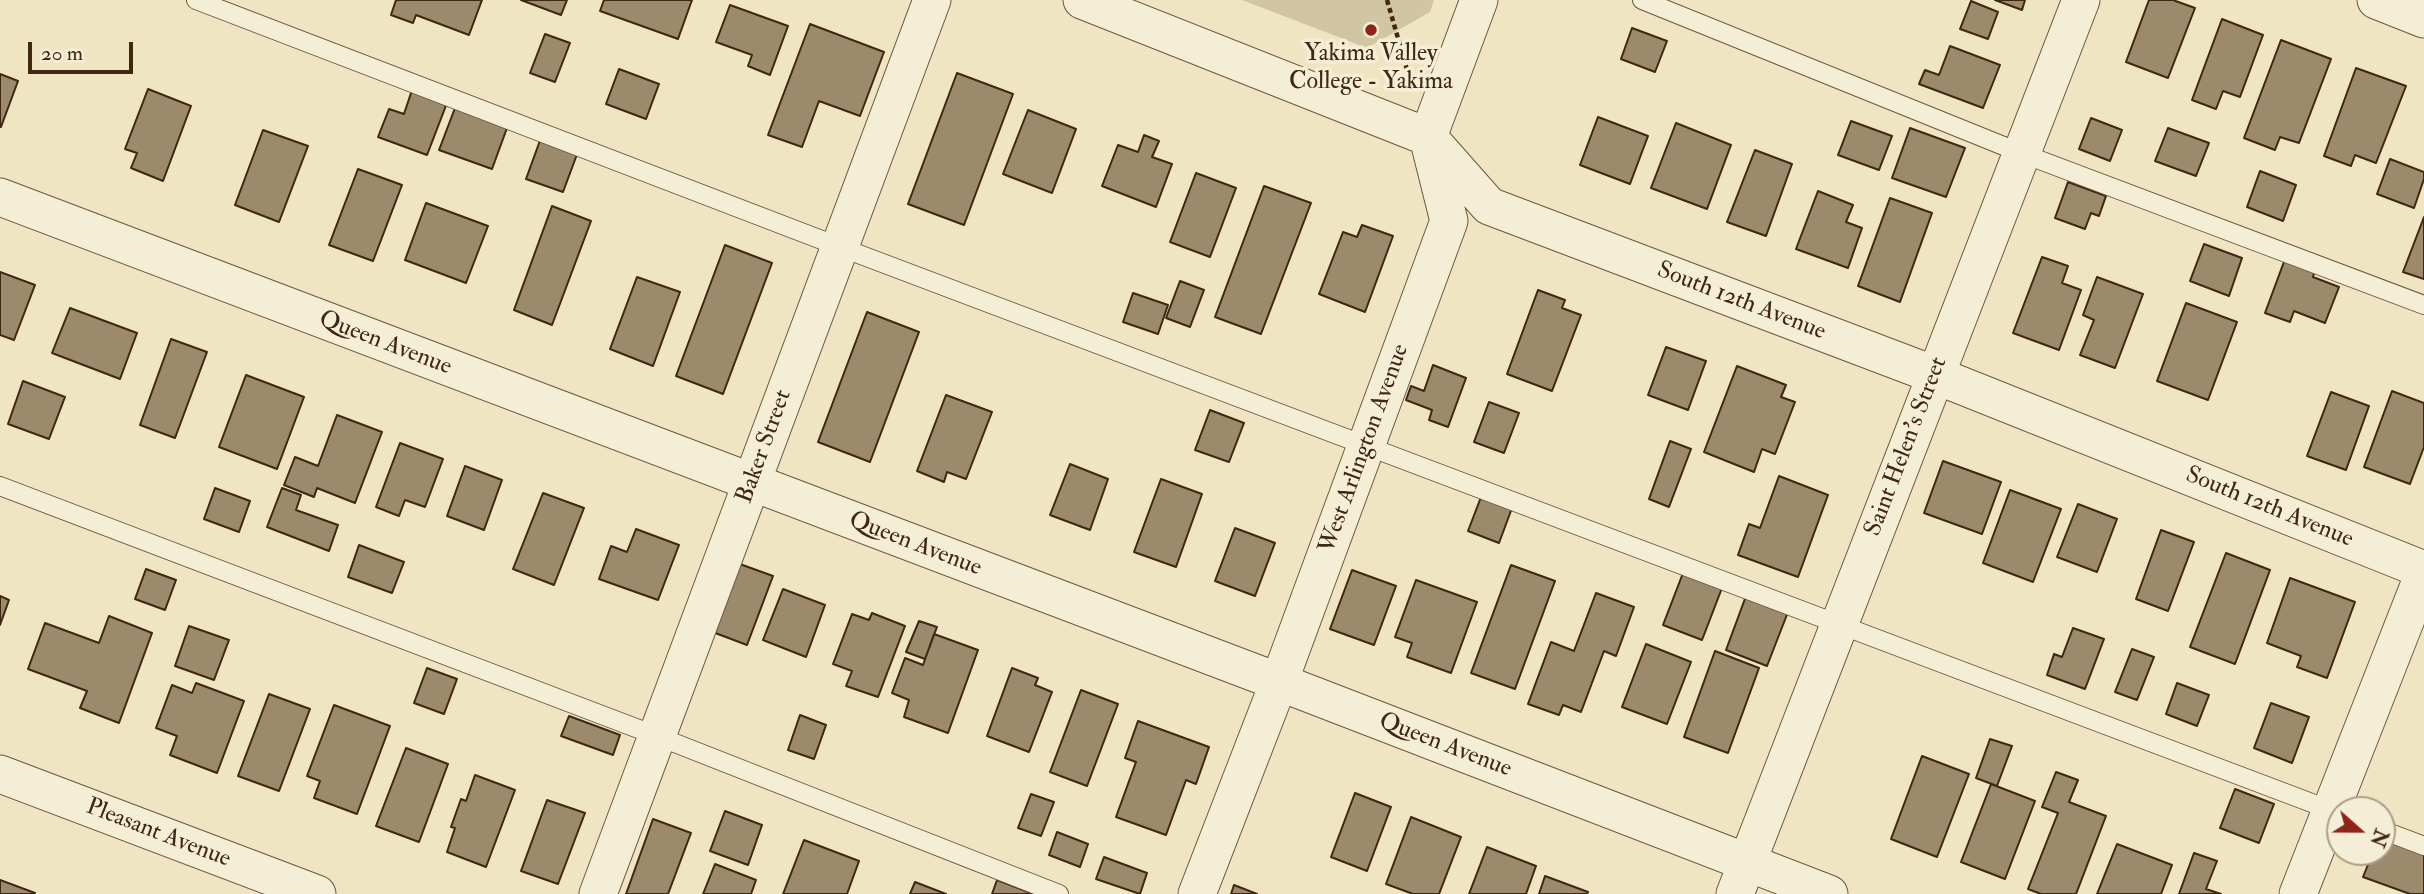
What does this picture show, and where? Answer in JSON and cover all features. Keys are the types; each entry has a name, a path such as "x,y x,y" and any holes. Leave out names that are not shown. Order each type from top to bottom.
{"street":[{"name":"Baker Street","path":"598,894 932,0"},
{"name":"South 12th Avenue","path":"1082,0 1427,137 1489,206 1934,375 2424,571"},
{"path":"1427,137 1479,0"},
{"name":"Saint Helen's Street","path":"1741,878 2081,0"},
{"path":"2376,0 2424,19"},
{"name":"West Arlington Avenue","path":"1197,894 1279,682 1449,221 1427,137"},
{"name":"Queen Avenue","path":"0,197 1279,682 1741,878 1829,894"},
{"path":"2341,796 2424,571"},
{"name":"Pleasant Avenue","path":"0,774 317,894"},
{"path":"2298,894 2326,832"}],"lane":[{"path":"196,0 1838,626 2326,809"},
{"path":"1642,0 2021,153 2424,304"},
{"path":"0,486 657,736 1059,894"},
{"path":"2396,835 2424,846"}],"path":[{"path":"1387,0 1427,137"}],"shaded area":[{"name":"Yakima Valley College - Yakima","path":"1242,0 1434,0 1430,12 1367,48"}],"building":[{"path":"396,0 482,0 469,35 416,15 413,23 391,15"},
{"path":"521,0 567,0 561,15"},
{"path":"604,0 692,0 678,39 600,11"},
{"path":"1995,0 2025,0 2022,10"},
{"path":"2149,0 2173,0 2195,8 2168,78 2126,62"},
{"path":"1971,1 1998,12 1988,39 1960,29"},
{"path":"730,5 788,26 770,75 748,66 752,55 716,42"},
{"path":"2222,19 2263,35 2240,97 2223,91 2216,109 2192,100"},
{"path":"810,24 884,52 860,116 819,101 802,147 768,135"},
{"path":"1632,28 1667,41 1655,72 1621,59"},
{"path":"545,34 570,43 555,82 530,73"},
{"path":"2281,40 2331,59 2299,143 2280,137 2275,150 2244,138"},
{"path":"1950,46 2000,65 1983,108 1919,84 1925,70 1939,75"},
{"path":"2356,68 2406,86 2376,163 2355,155 2351,166 2324,156"},
{"path":"619,69 659,84 646,119 606,104"},
{"path":"957,73 1013,94 964,225 908,204"},
{"path":"0,74 18,81 1,127 0,127"},
{"path":"148,89 191,106 163,181 131,168 137,153 125,149"},
{"path":"412,90 447,103 427,155 378,137 389,109 404,114"},
{"path":"455,108 507,128 492,169 439,150"},
{"path":"1028,110 1076,129 1052,193 1003,174"},
{"path":"1598,117 1648,136 1630,184 1580,165"},
{"path":"2091,118 2122,130 2110,161 2079,149"},
{"path":"1851,121 1892,136 1879,170 1838,155"},
{"path":"1676,123 1731,145 1707,209 1651,188"},
{"path":"1910,128 1965,148 1946,197 1892,178"},
{"path":"2168,128 2209,143 2196,176 2155,161"},
{"path":"263,130 308,146 279,222 235,205"},
{"path":"542,135 579,149 563,192 526,179"},
{"path":"1144,135 1159,141 1152,157 1172,164 1156,207 1102,186 1118,145 1138,152"},
{"path":"1755,150 1792,164 1766,236 1727,222"},
{"path":"2390,159 2424,172 2414,208 2377,194"},
{"path":"358,169 402,185 373,261 329,245"},
{"path":"2260,171 2296,185 2283,221 2247,207"},
{"path":"1196,173 1236,188 1210,257 1170,242"},
{"path":"2068,182 2106,196 2099,216 2091,213 2085,229 2055,218"},
{"path":"1264,186 1311,203 1261,334 1215,317"},
{"path":"1818,191 1853,205 1846,222 1862,228 1848,268 1796,249"},
{"path":"1890,198 1932,213 1900,302 1858,286"},
{"path":"426,203 488,226 466,283 405,260"},
{"path":"552,206 591,221 552,325 514,310"},
{"path":"2424,217 2424,279 2403,272"},
{"path":"1362,225 1393,236 1365,312 1319,294 1343,232 1357,237"},
{"path":"2204,244 2242,258 2229,296 2190,281"},
{"path":"725,245 772,263 723,394 676,376"},
{"path":"2042,257 2068,266 2062,283 2081,290 2059,350 2013,333"},
{"path":"2285,259 2315,270 2313,277 2339,287 2325,323 2294,311 2290,322 2265,313"},
{"path":"0,272 35,285 14,340 0,335"},
{"path":"637,277 680,292 653,366 610,349"},
{"path":"2097,277 2143,294 2115,368 2080,355 2094,320 2083,315"},
{"path":"1180,281 1204,290 1190,327 1166,318"},
{"path":"1538,290 1565,300 1562,308 1581,315 1552,391 1507,374"},
{"path":"1133,293 1168,305 1158,334 1123,322"},
{"path":"2186,303 2237,322 2208,400 2157,381"},
{"path":"70,308 137,333 120,379 52,353"},
{"path":"867,312 919,332 870,462 818,442"},
{"path":"171,339 207,352 175,438 140,425"},
{"path":"1666,347 1706,361 1688,410 1648,395"},
{"path":"1433,365 1466,378 1448,427 1429,420 1432,410 1406,400 1411,386 1424,391"},
{"path":"1737,366 1786,385 1781,397 1795,402 1775,454 1762,449 1754,472 1704,452"},
{"path":"246,375 304,397 277,469 219,447"},
{"path":"23,381 65,397 49,439 8,424"},
{"path":"2392,391 2424,403 2424,447 2410,484 2364,467"},
{"path":"2331,392 2369,406 2346,470 2307,456"},
{"path":"946,395 992,412 966,479 947,472 944,482 917,471"},
{"path":"1489,402 1519,413 1504,453 1474,442"},
{"path":"1210,410 1244,423 1229,462 1195,450"},
{"path":"337,415 382,432 355,503 317,488 314,497 284,485 295,457 318,466"},
{"path":"1670,441 1691,449 1669,507 1649,499"},
{"path":"400,443 443,459 425,507 405,500 399,516 376,507"},
{"path":"1943,461 2001,482 1982,534 1924,513"},
{"path":"1070,464 1108,479 1090,530 1050,515"},
{"path":"465,466 502,480 484,530 447,516"},
{"path":"1779,476 1828,495 1798,577 1738,555 1749,524 1760,528"},
{"path":"1161,479 1202,494 1176,567 1134,552"},
{"path":"215,488 250,501 239,532 204,519"},
{"path":"282,488 301,495 296,510 338,525 329,551 267,527"},
{"path":"2010,490 2061,509 2033,582 1983,563"},
{"path":"543,493 584,508 554,585 513,569"},
{"path":"1481,497 1512,508 1499,543 1468,531"},
{"path":"2078,504 2117,519 2097,572 2057,557"},
{"path":"1235,528 1275,543 1255,596 1215,581"},
{"path":"636,529 679,545 658,600 599,579 611,546 627,552"},
{"path":"2161,530 2194,542 2168,611 2136,599"},
{"path":"359,545 404,562 392,593 348,577"},
{"path":"2226,553 2270,570 2235,664 2190,647"},
{"path":"737,563 773,576 747,645 710,631"},
{"path":"1511,565 1555,581 1515,689 1471,673"},
{"path":"146,569 176,580 165,610 135,599"},
{"path":"1352,570 1396,586 1374,645 1330,629"},
{"path":"1683,573 1722,588 1702,640 1663,625"},
{"path":"2290,578 2355,602 2327,678 2297,667 2301,656 2267,643"},
{"path":"1416,580 1477,602 1451,673 1407,657 1412,643 1395,637"},
{"path":"783,589 825,605 806,657 763,640"},
{"path":"1596,593 1634,607 1616,656 1604,651 1581,712 1563,705 1559,715 1528,704 1551,642 1574,651"},
{"path":"0,596 9,600 0,625"},
{"path":"1746,596 1788,612 1767,666 1726,650"},
{"path":"872,613 905,626 878,697 846,686 852,671 833,664 852,614 869,620"},
{"path":"109,616 152,633 119,723 80,708 87,691 28,669 45,623 99,643"},
{"path":"919,621 937,627 925,659 906,652"},
{"path":"189,626 229,640 214,680 175,666"},
{"path":"2073,628 2104,639 2085,689 2047,675 2054,654 2062,657"},
{"path":"934,634 978,650 948,733 904,717 909,700 892,693 905,658 923,665"},
{"path":"1646,644 1691,662 1667,724 1622,707"},
{"path":"2132,649 2154,657 2137,700 2115,692"},
{"path":"1715,651 1759,668 1728,753 1684,737"},
{"path":"427,668 457,679 444,714 414,703"},
{"path":"1012,668 1038,678 1035,685 1052,692 1029,752 987,736"},
{"path":"196,683 244,701 217,773 170,755 177,736 156,728 172,685 192,693"},
{"path":"2177,683 2209,695 2197,726 2166,714"},
{"path":"1081,690 1118,704 1087,786 1050,772"},
{"path":"269,694 310,709 279,791 238,776"},
{"path":"2271,703 2309,717 2292,763 2254,748"},
{"path":"334,705 390,726 357,814 314,798 320,781 307,776"},
{"path":"800,715 826,725 814,759 788,750"},
{"path":"569,716 620,735 613,755 561,736"},
{"path":"1138,721 1209,747 1196,784 1186,780 1166,835 1116,817 1136,762 1125,758"},
{"path":"1990,739 2012,746 1997,786 1976,778"},
{"path":"406,748 448,764 419,842 376,826"},
{"path":"1922,756 1969,774 1937,857 1891,839"},
{"path":"2056,772 2078,780 2069,802 2106,816 2076,894 2041,894 2028,889 2058,813 2042,807"},
{"path":"475,775 515,790 486,867 447,852 455,828 451,827 461,799 466,801"},
{"path":"1991,784 2035,801 2005,879 1961,862"},
{"path":"2235,789 2274,804 2259,843 2220,828"},
{"path":"1355,793 1391,807 1367,871 1331,857"},
{"path":"1031,794 1054,802 1041,836 1018,828"},
{"path":"547,800 585,813 558,884 521,871"},
{"path":"725,811 762,825 748,865 710,851"},
{"path":"1411,817 1461,837 1439,894 1413,894 1386,884"},
{"path":"653,819 691,833 668,894 626,894"},
{"path":"1057,832 1088,844 1080,867 1049,855"},
{"path":"804,840 859,861 847,894 783,894"},
{"path":"2117,844 2172,865 2161,894 2097,894"},
{"path":"2396,844 2424,854 2424,894 2410,894 2363,877 2367,866 2396,866"},
{"path":"1487,847 1536,866 1526,894 1469,894"},
{"path":"2194,853 2217,861 2206,889 2221,894 2179,894"},
{"path":"1104,857 1147,873 1140,894 1096,879"},
{"path":"715,864 756,880 751,894 703,894"},
{"path":"1545,876 1588,892 1539,894"},
{"path":"0,880 35,893 0,894"},
{"path":"997,880 1031,893 1031,894 992,894"},
{"path":"915,882 946,894 910,894"},
{"path":"1234,885 1257,894 1231,894"}],"place":[{"name":"Yakima Valley College - Yakima","path":"1371,30"}]}
